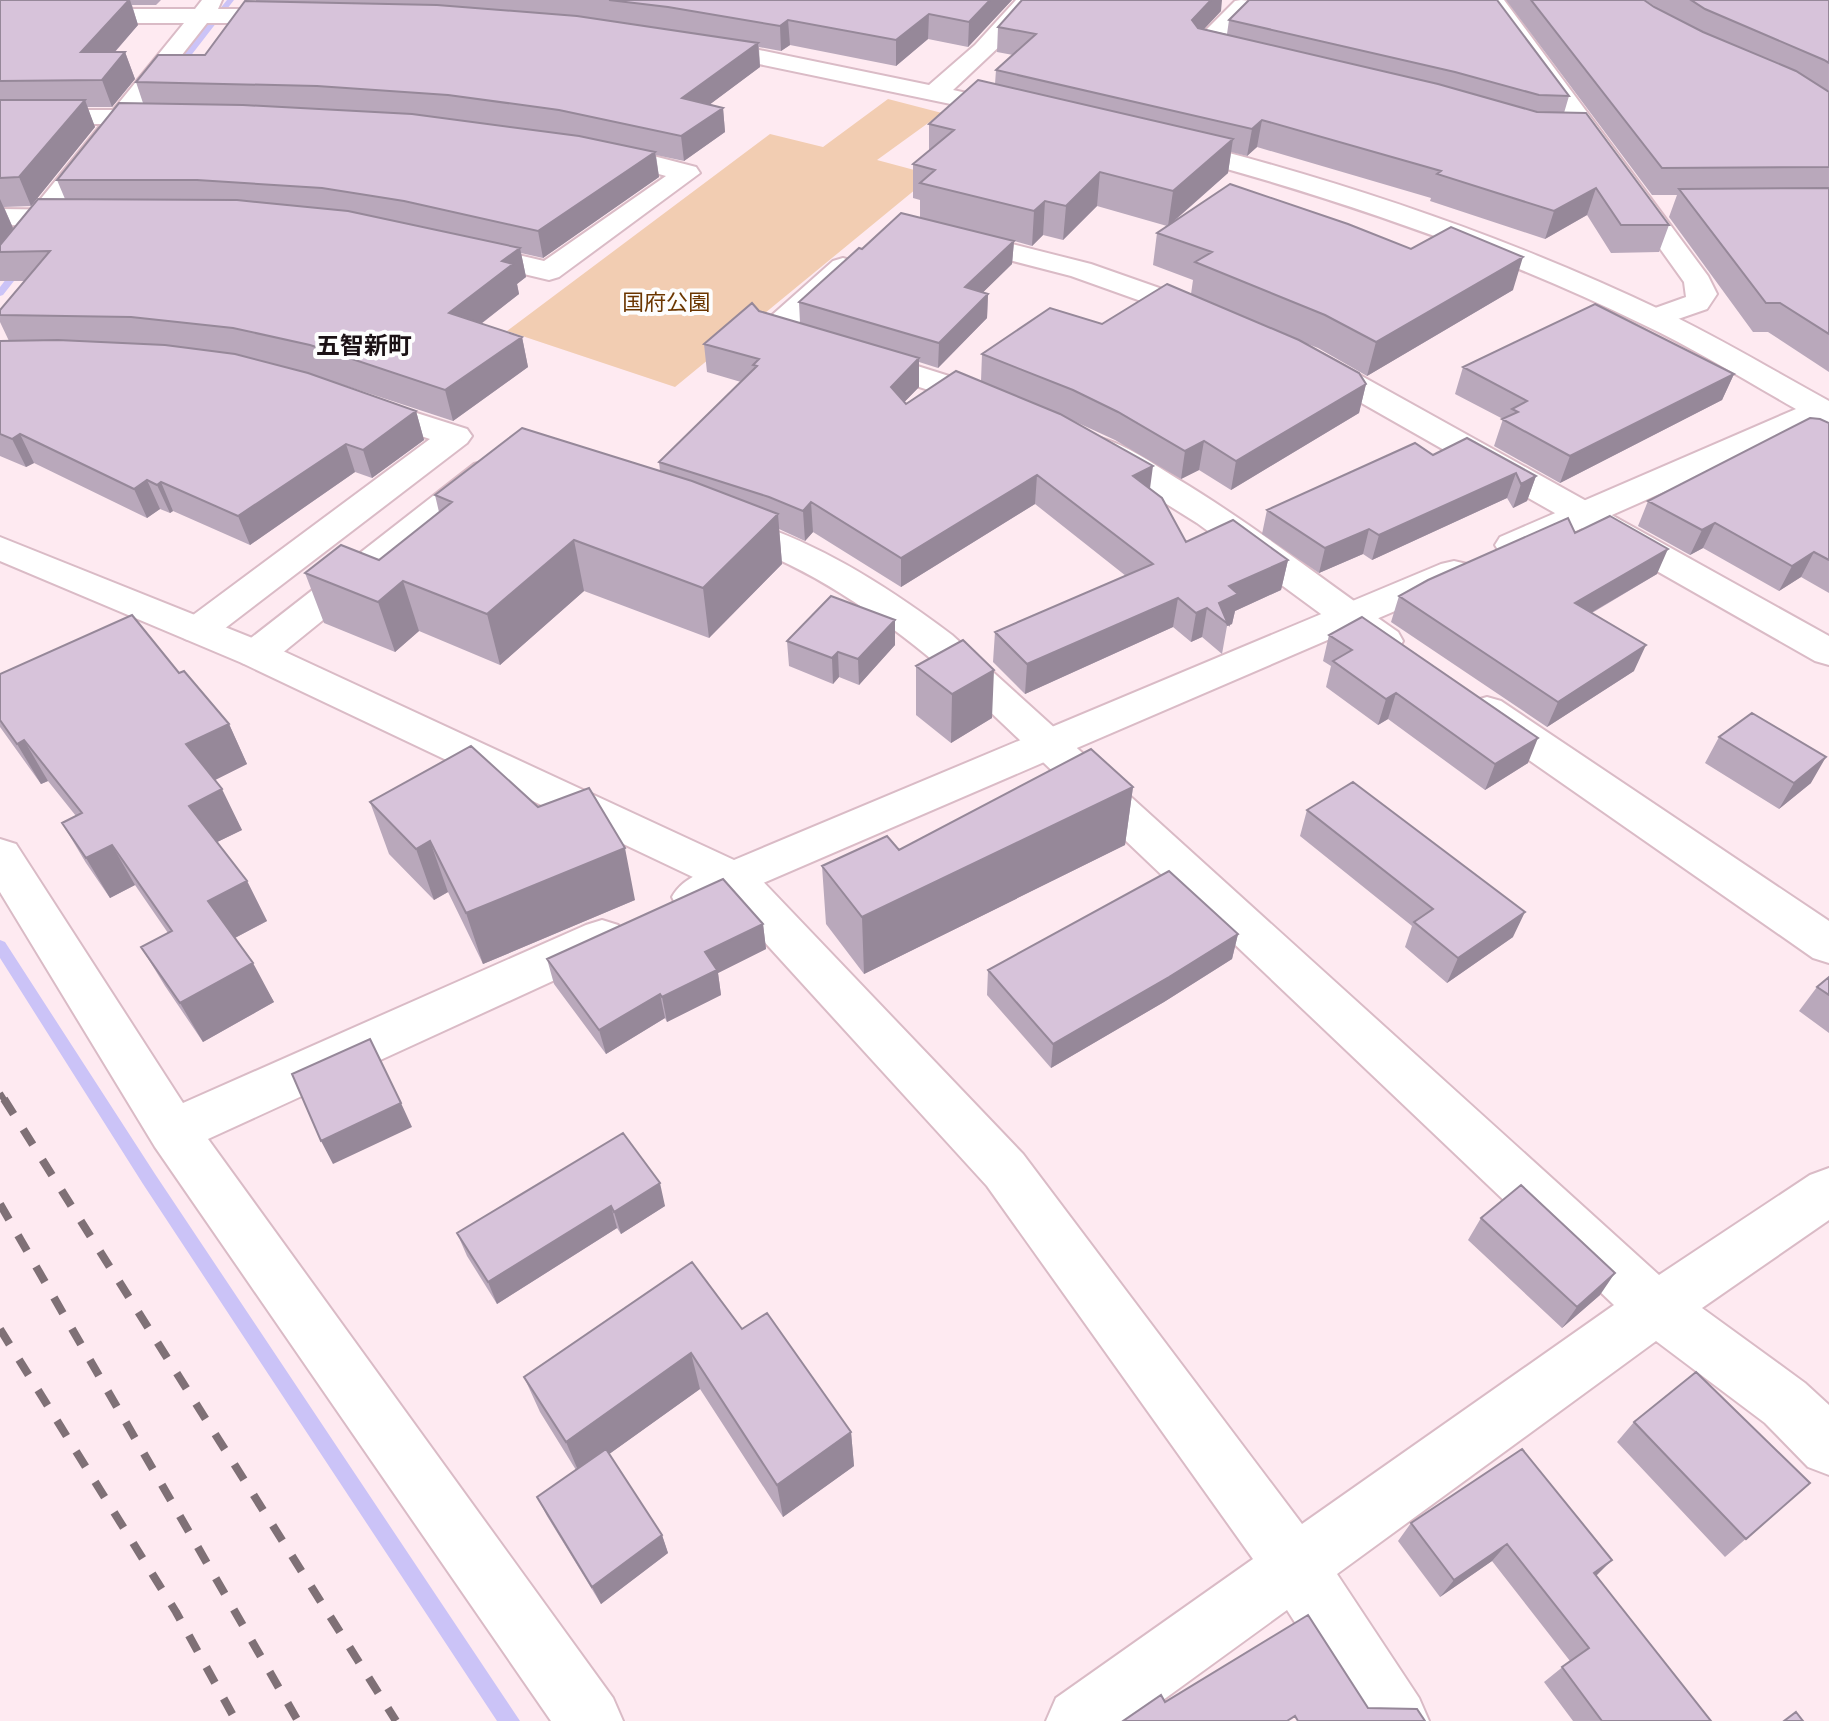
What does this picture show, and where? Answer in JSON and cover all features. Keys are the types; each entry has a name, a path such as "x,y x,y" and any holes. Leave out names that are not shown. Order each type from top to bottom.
{"street":[{"path":"934,93 994,40 1027,0"},
{"path":"1214,0 1270,7"},
{"path":"1467,6 1495,3 1698,282 1702,294 1697,303 1655,318"},
{"path":"1243,6 1204,45 1266,59"},
{"path":"0,268 43,218 118,117 207,8"},
{"path":"0,16 207,8 312,16"},
{"path":"679,42 759,55 1037,116"},
{"path":"0,117 192,117"},
{"path":"1558,128 1585,129"},
{"path":"1154,142 1312,183 1399,212 1540,266 1655,318 1826,412"},
{"path":"448,248 549,271 687,173 580,146"},
{"path":"1644,206 1675,205"},
{"path":"0,217 101,218"},
{"path":"921,229 1081,270 1240,329"},
{"path":"860,252 773,330 941,382 1029,415"},
{"path":"1279,347 1403,411 1829,652"},
{"path":"198,630 455,436 327,394"},
{"path":"173,1131 733,879 1351,618 1583,513 1826,412"},
{"path":"1067,431 1132,465 1239,536 1415,662"},
{"path":"256,654 506,455 521,459"},
{"path":"700,518 758,537 824,566 901,613 975,672 1049,745 1656,1308 1785,1403 1829,1446"},
{"path":"0,548 256,654 733,879 1005,1170 1295,1566 1396,1721"},
{"path":"1454,688 1829,945"},
{"path":"0,855 173,1131 590,1721"},
{"path":"1079,1721 1656,1308 1829,1191"}],"green space":[{"name":"国府公園","path":"888,99 942,113 877,160 933,175 675,387 507,331 770,134 823,147"}],"building":[{"path":"0,0 129,0 81,52 125,52 102,80 0,81"},
{"path":"609,0 990,0 969,22 929,14 896,40 788,20 780,26"},
{"path":"1022,0 1211,0 1192,20 1198,28 1438,84 1537,112 1586,113 1669,225 1621,225 1596,188 1554,211 1437,174 1441,171 1262,120 1252,129 996,70 1036,34 998,27"},
{"path":"1249,0 1497,0 1569,96 1539,95 1455,72 1229,20"},
{"path":"1531,0 1644,0 1703,32 1796,71 1829,92 1829,167 1662,168"},
{"path":"1691,0 1829,0 1829,63 1705,9"},
{"path":"245,1 437,5 577,16 758,43 682,98 723,108 681,136 559,110 448,95 317,86 136,82 158,55 205,55"},
{"path":"978,80 1233,139 1173,191 1100,172 1066,206 1045,201 1034,211 920,183 935,170 913,164 954,130 929,124"},
{"path":"0,100 85,100 19,177 0,178"},
{"path":"119,103 243,105 412,114 579,136 655,152 538,231 404,201 322,188 197,180 57,180"},
{"path":"1230,184 1411,249 1451,227 1523,257 1376,342 1325,315 1195,262 1212,252 1157,233"},
{"path":"1829,188 1829,334 1780,303 1766,303 1679,189"},
{"path":"38,199 237,200 348,211 520,248 502,261 513,264 449,313 522,337 445,390 310,345 233,328 131,317 0,315 0,310 50,251 0,252 0,245"},
{"path":"901,213 1014,241 965,287 988,294 939,343 799,302"},
{"path":"1167,284 1299,340 1359,373 1366,384 1236,461 1204,441 1185,451 1073,390 982,354 1050,308 1102,324"},
{"path":"752,303 759,311 919,358 891,387 906,404 956,371 1060,414 1153,466 1133,476 1162,498 1186,542 1233,520 1288,560 1229,586 1238,594 1219,603 1228,624 1207,608 1196,613 1178,598 1027,664 995,632 1153,564 1037,475 901,558 811,502 803,511 659,462 757,366 753,365 759,359 704,344"},
{"path":"1595,304 1734,374 1570,456 1502,419 1518,412 1512,409 1527,401 1463,367"},
{"path":"58,340 165,345 235,354 308,373 416,411 363,450 346,444 238,516 161,482 157,485 147,480 134,489 20,434 12,439 0,434 0,341"},
{"path":"1810,418 1829,423 1829,560 1814,552 1792,566 1715,523 1702,530 1648,501"},
{"path":"522,428 692,481 778,514 703,588 574,540 487,614 403,581 378,602 305,573 341,545 379,560 452,502 435,495"},
{"path":"1467,438 1536,476 1521,484 1516,473 1379,535 1369,529 1325,548 1267,510 1415,443 1433,455"},
{"path":"1610,516 1668,549 1575,603 1646,645 1558,702 1399,596 1568,518 1575,533"},
{"path":"831,596 895,620 858,659 838,652 832,658 787,641"},
{"path":"132,615 179,673 184,671 229,724 186,744 222,789 189,806 247,881 208,901 253,963 180,1003 141,947 172,931 112,845 86,858 62,823 82,813 24,740 17,744 0,720 0,674"},
{"path":"1362,617 1538,738 1495,764 1396,693 1386,699 1333,661 1352,650 1329,635"},
{"path":"963,640 994,670 952,694 916,666"},
{"path":"1752,713 1826,757 1794,783 1719,737"},
{"path":"471,746 538,807 589,788 625,848 466,913 430,841 416,849 370,802"},
{"path":"1091,749 1133,787 862,917 822,866 887,836 899,850"},
{"path":"1353,782 1525,912 1458,958 1414,922 1433,909 1307,810"},
{"path":"1169,871 1238,934 1053,1044 988,970"},
{"path":"723,879 763,924 705,952 717,970 662,997 660,994 599,1030 547,959"},
{"path":"1829,977 1829,995 1817,987"},
{"path":"370,1039 401,1103 321,1141 292,1074"},
{"path":"623,1133 660,1183 614,1212 611,1206 488,1282 457,1233"},
{"path":"1521,1185 1615,1273 1577,1307 1481,1218"},
{"path":"692,1262 742,1329 767,1313 851,1432 777,1485 691,1353 566,1442 524,1377"},
{"path":"1696,1372 1810,1483 1746,1539 1634,1422"},
{"path":"606,1449 662,1535 592,1587 537,1497"},
{"path":"1522,1449 1612,1560 1594,1573 1711,1721 1602,1721 1562,1667 1589,1648 1507,1544 1454,1580 1411,1523"},
{"path":"1308,1615 1368,1708 1417,1709 1425,1721 1298,1721 1295,1716 1287,1721 1123,1721 1161,1695 1165,1702"},
{"path":"1796,1712 1803,1721 1784,1721"}],"waterway":[{"path":"176,69 231,0"},
{"path":"0,293 20,267"},
{"path":"0,946 149,1179 509,1721"}],"railway":[{"path":"0,1093 5,1101"},
{"path":"4,1099 396,1721"},
{"path":"0,1204 298,1721"},
{"path":"0,1329 176,1612 236,1721"}],"district":[{"name":"五智新町","path":"364,345"}]}
